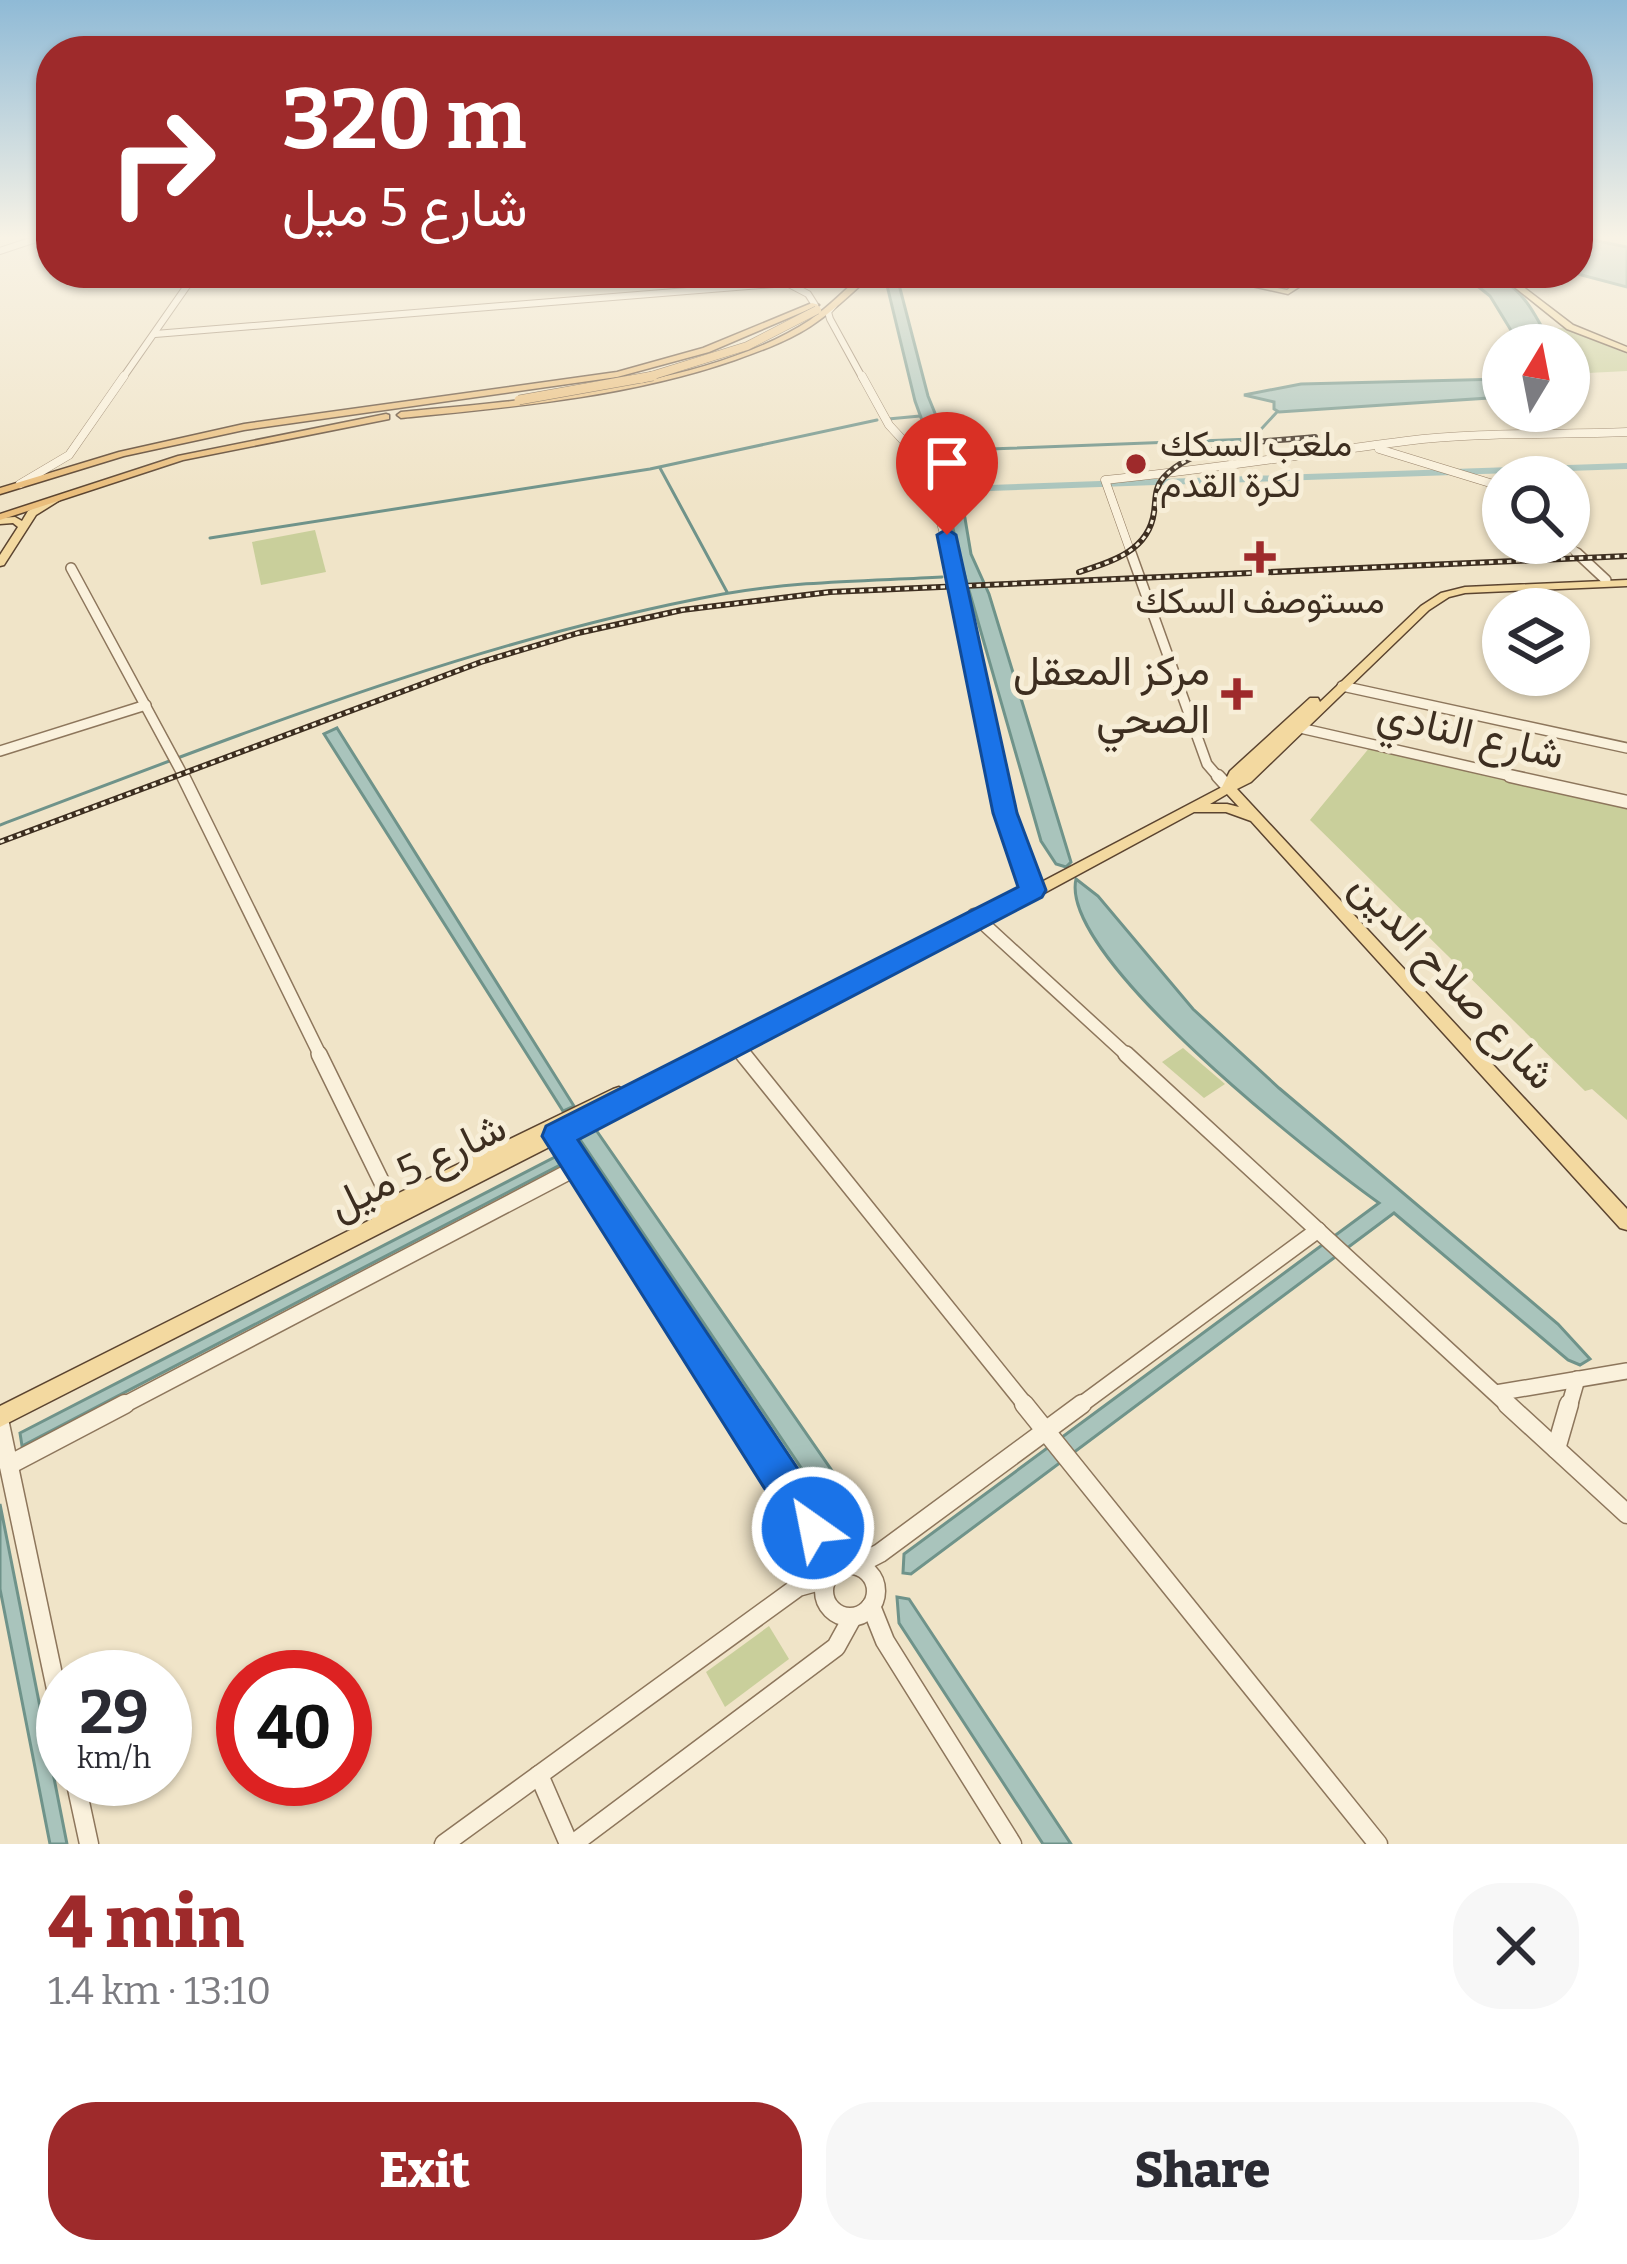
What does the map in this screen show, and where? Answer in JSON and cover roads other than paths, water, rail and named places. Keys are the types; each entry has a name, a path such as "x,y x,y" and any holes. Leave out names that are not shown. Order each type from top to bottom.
{"highway":[{"path":"0,490 97,461 244,427 643,368 779,322"},
{"path":"0,519 69,492 236,445 690,366 762,340 792,322"},
{"path":"398,416 520,404 658,378 744,352 793,322"},
{"path":"726,342 729,349 744,352"},
{"path":"643,368 658,378"},
{"path":"383,408 518,398"}],"main road":[{"path":"1564,322 1627,350"},
{"path":"0,563 35,510 69,492"},
{"path":"0,519 15,520 24,527"},
{"path":"1228,787 1234,774 1435,594 1469,586 1627,581"},
{"name":"شارع 5 ميل","path":"0,1406 393,1205 735,1044 1192,809 1256,770 1425,608 1454,592 1627,581"},
{"path":"1256,770 1253,793 1263,825"},
{"name":"شارع صلاح الدين","path":"1228,787 1627,1222"},
{"path":"1192,809 1227,808 1263,825"},
{"name":"شارع 5 ميل","path":"0,1420 554,1131 983,916"}],"street":[{"path":"20,484 69,455 162,322"},
{"path":"154,334 302,322"},
{"path":"826,322 892,440 926,467"},
{"path":"832,322 898,439 926,467 973,643 1005,813 1033,890"},
{"path":"1228,787 1207,764 1108,486 1217,463 1298,459 1409,441 1627,432"},
{"path":"1372,447 1482,481"},
{"path":"69,455 97,461"},
{"path":"1589,564 1606,580"},
{"path":"71,568 175,760 393,1205"},
{"path":"1342,686 1627,748"},
{"path":"0,751 146,705"},
{"name":"شارع النادي","path":"1300,728 1627,802"},
{"path":"983,916 1627,1514"},
{"path":"735,1044 1378,1844"},
{"path":"554,1131 828,1551 874,1582"},
{"path":"9,1466 578,1167"},
{"path":"445,1844 798,1587 880,1553 1318,1230"},
{"path":"1496,1394 1627,1371"},
{"path":"1556,1449 1577,1378"},
{"path":"0,1420 48,1650"},
{"path":"828,1551 825,1595 832,1609 861,1613 885,1642 1012,1844"},
{"path":"539,1775 571,1844 836,1647 861,1613 880,1553"},
{"path":"81,1806 89,1844"}],"water":[{"path":"896,322 909,322 928,396 956,465 971,554 989,594 1071,862 1066,867 1056,864 1041,841 960,559 939,467 915,401"},
{"path":"1482,380 1482,398 1279,412 1274,402 1244,395 1301,384"},
{"path":"337,728 574,1106 563,1111 324,734"},
{"path":"1076,879 1098,896 1193,1009 1279,1088 1558,1324 1590,1359 1580,1365 1568,1360 1394,1213 911,1574 903,1573 904,1554 1379,1203 1251,1101 1147,1004 1107,956 1081,913"},
{"path":"596,1130 871,1527 851,1542 579,1138"},
{"path":"555,1157 560,1165 22,1446 20,1433"},
{"path":"0,1504 36,1687 36,1773 0,1589"},
{"path":"897,1597 909,1599 1071,1844 1043,1844 899,1623"},
{"path":"43,1806 60,1806 67,1844 50,1844"}],"waterway":[{"path":"963,457 989,449 1252,439 1277,412"},
{"path":"888,419 920,416"},
{"path":"210,538 650,469 877,420"},
{"path":"1163,482 1627,466"},
{"path":"660,468 727,592"},
{"path":"960,489 1156,482"},
{"path":"0,825 357,693 538,637 723,594 942,577"}],"railway":[{"path":"1079,572 1137,545 1151,525 1158,485 1179,465 1215,449 1315,437"},
{"path":"0,842 481,662 578,633 682,610 830,592 1627,556"}],"place":[{"name":"ملعب السكك لكرة القدم","path":"1136,464"},
{"name":"مستوصف السكك","path":"1260,557"},
{"name":"مركز المعقل الصحي","path":"1237,694"}]}
